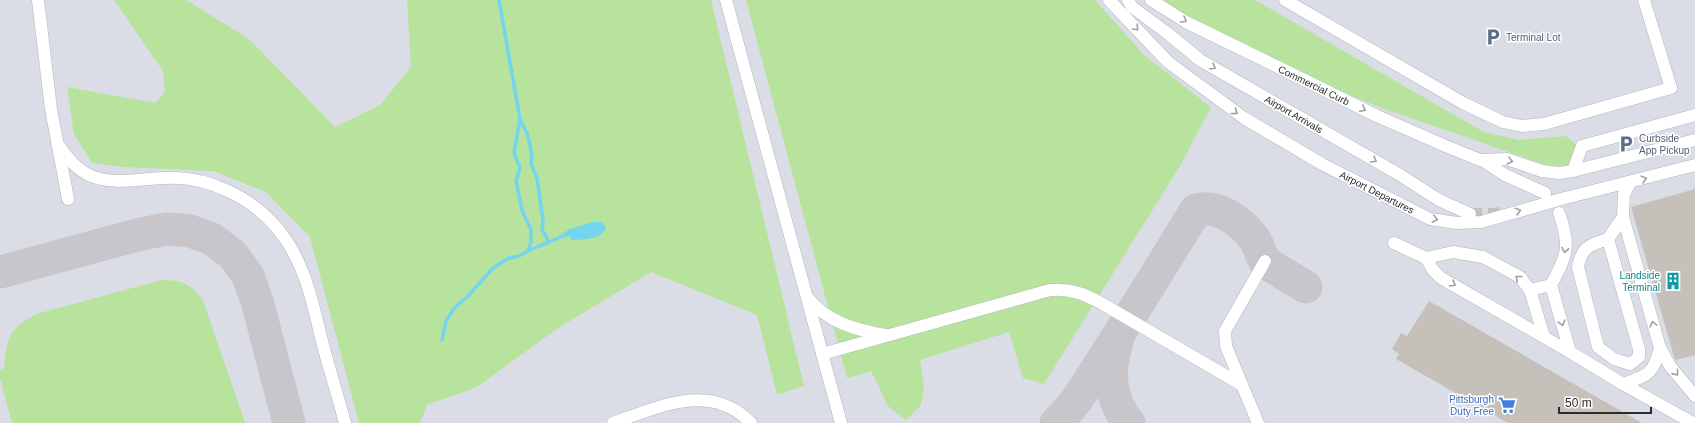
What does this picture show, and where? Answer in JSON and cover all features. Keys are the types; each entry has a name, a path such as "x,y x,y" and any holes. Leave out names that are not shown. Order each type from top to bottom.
{"street":[{"path":"38,0 47,83 68,199"},
{"path":"726,0 840,423"},
{"name":"Airport Departures","path":"1109,0 1168,62 1244,118 1322,164 1430,219 1457,223 1480,222 1565,198 1695,165"},
{"name":"Airport Arrivals","path":"1128,0 1132,7 1200,60 1400,175 1438,200 1470,214"},
{"name":"Commercial Curb","path":"1151,0 1186,22 1377,116 1482,160 1505,175 1545,192"},
{"path":"1285,0 1464,103 1503,122 1522,126 1544,124 1671,88 1644,0"},
{"path":"1574,171 1582,146 1695,115"},
{"name":"Commercial Curb","path":"1482,160 1507,159 1542,171 1559,173 1574,171 1695,140"},
{"path":"57,143 76,167 93,177 114,181 171,177 193,180 232,193 252,204 264,214 284,236 303,272 345,423"},
{"path":"1629,185 1624,194 1623,217 1660,348 1670,366 1695,396"},
{"path":"1559,213 1567,240 1566,252 1562,266 1551,286 1570,352"},
{"path":"1608,239 1639,349 1639,357 1630,364 1614,359 1598,347 1578,268 1581,255 1590,245 1608,239 1623,217"},
{"path":"1394,243 1426,258 1433,270 1441,278 1693,423"},
{"path":"1426,258 1453,252 1483,257 1520,277 1530,290 1544,337"},
{"path":"1258,423 1226,346 1225,331 1265,261"},
{"path":"1530,290 1551,286"},
{"path":"822,354 1050,290 1069,290 1083,293 1242,385"},
{"path":"806,294 817,308 836,321 860,330 890,335"},
{"path":"1623,384 1647,374 1656,365 1660,348"},
{"path":"613,423 675,403 693,399 721,403 737,411 751,423"}],"shaded area":[{"path":"0,0 1695,0 1695,423 0,423"}],"green space":[{"path":"114,0 186,0 249,39 335,127 380,105 411,67 407,0 711,0 804,386 777,395 757,315 651,272 558,328 477,387 427,405 420,423 359,423 310,237 266,192 213,171 123,167 92,163 74,134 67,87 155,103 165,92 163,71"},
{"path":"746,0 1095,0 1145,56 1211,107 1180,166 1044,384 1023,378 1009,332 920,360 924,386 921,405 906,420 888,406 871,371 847,378"},
{"path":"1157,0 1255,0 1484,132 1519,140 1566,136 1578,146 1573,165 1546,165 1379,107 1333,88 1191,21"},
{"path":"162,280 186,284 203,300 245,423 12,423 0,378 0,370 4,368 8,341 14,330 19,325 36,314"}],"water":[{"path":"593,222 602,222 606,227 598,236 589,239 575,240 572,240 569,236 558,238 570,229"}],"building":[{"name":"Landside Terminal","path":"1695,189 1695,355 1675,360 1631,207"},
{"path":"1429,301 1642,423 1508,423 1396,359 1399,354 1392,349 1401,333 1407,336"}],"waterway":[{"path":"442,340 446,321 455,307 468,296 493,268 509,258 519,256 528,251 531,242 531,230 522,210 516,181 520,168 514,153 520,119 499,0"},
{"path":"520,120 527,133 532,155 531,164 537,178 543,220 542,230 547,238 547,244"},
{"path":"528,251 558,238"}],"taxiway":[{"path":"1056,423 1076,401 1196,210 1213,210 1230,216 1244,227 1255,240 1266,263 1306,287"},
{"path":"0,272 141,234 167,229 190,231 212,239 233,255 248,276 257,301 289,423"},
{"path":"1117,343 1112,364 1112,385 1118,405 1129,423"}],"tunnel":[{"path":"1470,214 1503,213"}],"place":[{"name":"Terminal Lot","path":"1493,37"},
{"name":"Curbside App Pickup","path":"1626,144"},
{"name":"Landside Terminal","path":"1673,281"},
{"name":"Pittsburgh Duty Free","path":"1507,405"}]}
